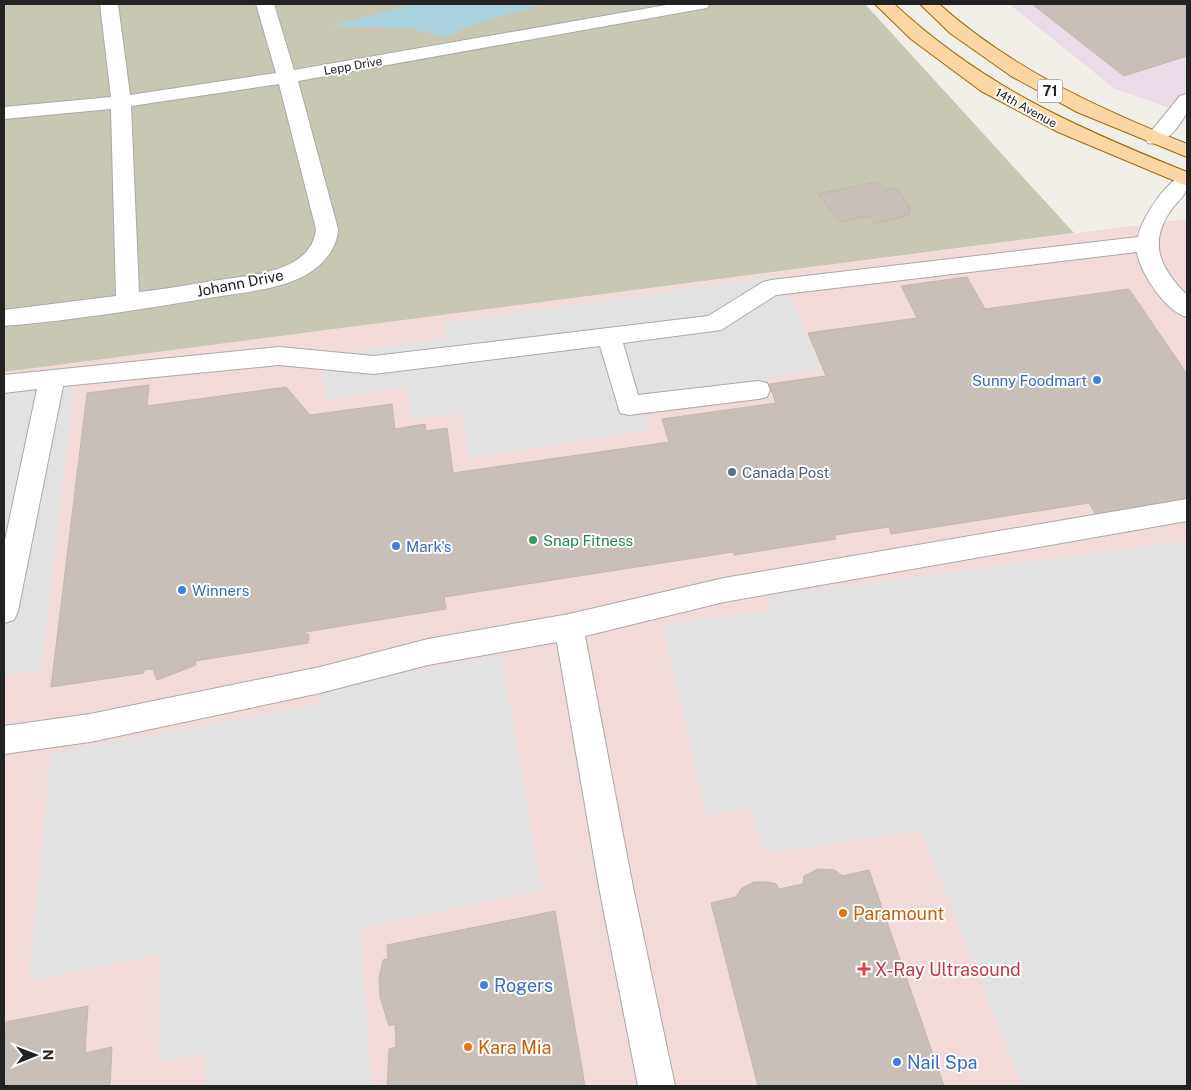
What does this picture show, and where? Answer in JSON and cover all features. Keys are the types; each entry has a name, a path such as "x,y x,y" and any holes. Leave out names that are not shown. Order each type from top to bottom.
{"main road":[{"name":"14th Avenue","path":"884,4 942,55 1014,103 1076,135 1187,179"},
{"name":"14th Avenue","path":"928,4 968,37 1026,77 1105,119 1187,151"}],"street":[{"path":"109,4 121,102 128,303"},
{"name":"Johann Drive","path":"4,318 128,303 274,278 301,267 320,251 326,240 327,228 287,77 265,4"},
{"name":"Lepp Drive","path":"4,113 121,102 287,77 701,4"},
{"path":"1155,139 1187,100"},
{"path":"1187,179 1166,200 1155,216 1149,243 1156,274 1187,309"},
{"path":"4,384 279,356 374,366 713,324 771,288 1149,243"},
{"path":"609,337 628,406 758,390"},
{"path":"4,611 52,378"},
{"path":"4,740 90,728 320,680 428,652 569,627 724,590 1187,510"},
{"path":"569,627 614,877 657,1086"}],"shaded area":[{"path":"4,4 865,4 1074,233 4,372"},
{"path":"1009,4 1187,4 1187,114 1115,89"},
{"path":"1187,219 1187,1086 4,1086 4,372"},
{"path":"781,275 823,370 764,378 770,394 645,414 649,430 469,458 461,413 412,420 407,387 325,400 321,356 446,338 444,323"},
{"path":"75,379 41,670 4,676 4,389"},
{"path":"1187,541 1187,1086 1022,1086 921,831 765,853 750,807 707,816 662,624 770,611 768,596"},
{"path":"501,655 542,890 360,928 372,1086 205,1086 205,1053 158,1063 161,954 29,981 51,753 320,704 319,688"}],"water":[{"path":"410,4 544,4 474,24 445,37 409,28 331,26"}],"building":[{"path":"1032,4 1187,4 1187,56 1124,76"},
{"path":"877,182 885,190 896,188 910,207 909,215 875,224 869,216 840,222 818,194"},
{"path":"967,277 985,309 1129,289 1187,374 1187,506 1099,520 1089,503 891,534 889,527 835,535 836,539 734,555 733,552 444,597 446,609 305,632 305,634 309,634 308,643 195,661 196,665 157,680 153,669 144,670 144,673 51,687 87,393 149,385 147,406 286,387 310,415 392,404 395,429 425,424 426,431 447,428 453,473 669,442 662,419 776,403 769,384 826,376 808,333 917,318 901,286"},
{"path":"818,869 835,870 842,876 869,870 944,1086 758,1086 711,903 736,897 742,888 754,882 776,884 779,889 803,884 804,876"},
{"path":"555,911 585,1086 387,1086 389,1049 396,1047 395,1024 389,1026 380,997 379,978 383,960 388,959 387,945"},
{"path":"88,1006 85,1053 112,1047 110,1086 4,1086 6,1022"}],"place":[{"name":"Sunny Foodmart","path":"1097,380"},
{"name":"Canada Post","path":"732,472"},
{"name":"Snap Fitness","path":"533,540"},
{"name":"Mark's","path":"396,546"},
{"name":"Winners","path":"182,590"},
{"name":"Paramount","path":"843,913"},
{"name":"X-Ray Ultrasound","path":"864,969"},
{"name":"Rogers","path":"484,985"},
{"name":"Kara Mia","path":"468,1047"},
{"name":"Nail Spa","path":"897,1062"}]}
